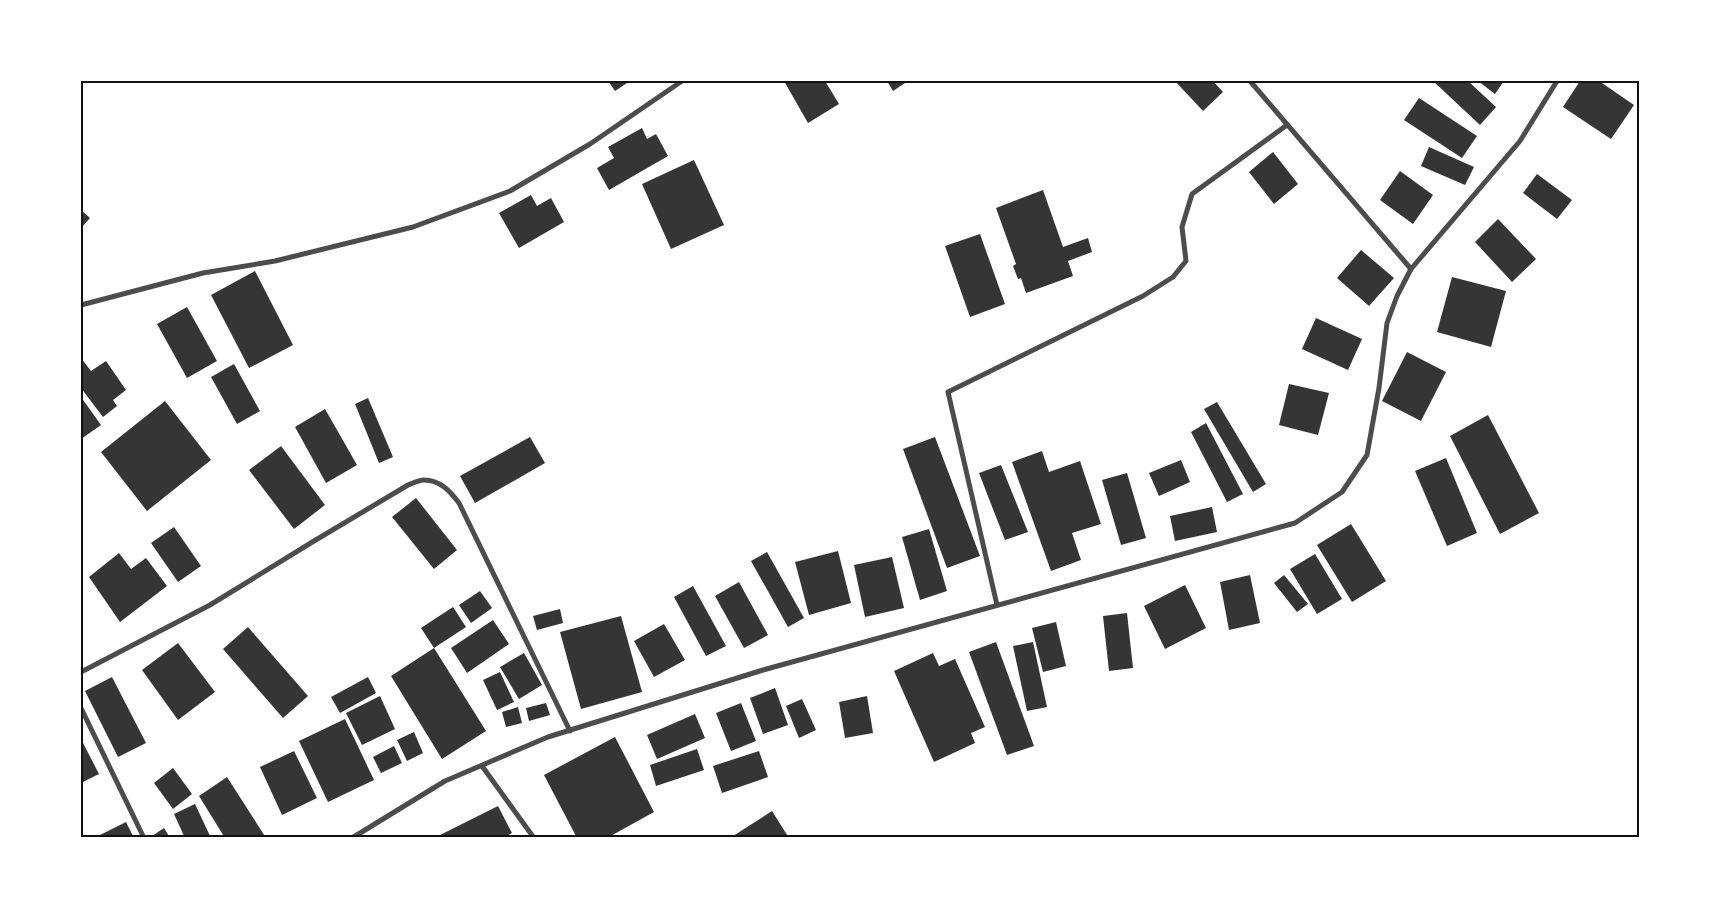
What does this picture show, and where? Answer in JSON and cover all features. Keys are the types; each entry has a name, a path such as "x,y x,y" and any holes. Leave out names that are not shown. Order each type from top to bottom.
{"street":[{"path":"81,305 203,273 275,261 413,227 510,191 590,144 682,81"},
{"path":"1250,81 1411,268"},
{"path":"352,838 445,781 548,737 763,670 1294,523 1342,492 1367,455 1379,388 1387,323 1397,296 1411,268 1520,141 1557,81"},
{"path":"997,605 948,392 1142,296 1173,278 1186,261 1182,228 1192,194 1287,125"},
{"path":"81,672 210,605 408,485 424,480 441,484 450,491 459,503 570,731"},
{"path":"81,708 144,838"},
{"path":"482,766 534,838"}],"building":[{"path":"608,81 630,81 615,91"},
{"path":"784,81 825,81 839,104 808,123"},
{"path":"887,81 908,81 893,91"},
{"path":"1175,81 1213,81 1223,92 1203,111"},
{"path":"1433,81 1468,81 1496,107 1480,125"},
{"path":"1478,81 1504,81 1495,94"},
{"path":"1580,81 1599,81 1634,105 1611,139 1563,107"},
{"path":"1419,98 1477,136 1462,158 1404,120"},
{"path":"642,128 647,139 656,134 668,156 609,190 597,168 614,158 608,147"},
{"path":"1429,147 1474,167 1465,185 1421,166"},
{"path":"1273,152 1298,184 1274,204 1249,172"},
{"path":"694,160 724,225 671,249 642,184"},
{"path":"1400,171 1433,195 1413,224 1380,200"},
{"path":"1537,174 1572,200 1557,219 1523,193"},
{"path":"1043,190 1063,247 1088,238 1092,252 1068,261 1073,276 1026,293 1021,278 1018,279 1013,266 1016,264 996,208"},
{"path":"531,195 537,206 551,198 564,222 519,248 499,213"},
{"path":"81,210 90,218 81,228"},
{"path":"1498,219 1536,259 1512,282 1475,242"},
{"path":"980,234 1005,304 970,317 945,246"},
{"path":"1361,250 1394,278 1369,306 1337,278"},
{"path":"255,271 293,345 249,368 211,295"},
{"path":"1452,277 1506,291 1491,347 1437,332"},
{"path":"187,307 217,361 187,378 157,324"},
{"path":"1316,318 1362,339 1348,370 1302,349"},
{"path":"1407,352 1446,372 1421,421 1382,401"},
{"path":"81,358 91,371 106,361 126,390 113,400 117,406 103,417 81,388"},
{"path":"234,364 260,411 237,424 211,377"},
{"path":"1289,384 1329,393 1318,435 1279,425"},
{"path":"81,397 101,425 81,439"},
{"path":"368,398 393,457 379,463 355,404"},
{"path":"165,401 211,460 147,511 101,452"},
{"path":"1217,402 1266,484 1253,492 1204,409"},
{"path":"325,409 357,465 326,483 295,427"},
{"path":"1488,415 1539,513 1500,534 1450,436"},
{"path":"1206,423 1243,494 1227,502 1191,432"},
{"path":"530,437 545,463 475,503 460,476"},
{"path":"935,437 980,556 947,568 903,449"},
{"path":"281,446 325,505 294,529 249,470"},
{"path":"1042,451 1049,472 1080,461 1101,524 1072,533 1081,560 1051,571 1012,462"},
{"path":"1446,458 1477,533 1447,546 1415,471"},
{"path":"1181,460 1190,482 1159,496 1149,473"},
{"path":"1001,465 1028,532 1005,540 979,473"},
{"path":"1127,473 1146,538 1121,545 1102,480"},
{"path":"416,498 457,550 434,569 392,517"},
{"path":"1212,507 1217,532 1175,541 1170,516"},
{"path":"1351,524 1386,581 1352,602 1317,545"},
{"path":"174,527 201,566 178,582 151,543"},
{"path":"929,529 947,591 920,600 902,537"},
{"path":"838,551 851,603 809,615 795,562"},
{"path":"767,552 804,618 788,627 751,561"},
{"path":"119,553 131,569 146,558 167,586 120,622 89,577"},
{"path":"1315,554 1342,599 1317,614 1290,569"},
{"path":"892,557 904,608 865,617 854,565"},
{"path":"1250,575 1260,623 1229,630 1220,582"},
{"path":"1284,575 1308,604 1297,612 1274,583"},
{"path":"739,582 768,635 744,648 715,596"},
{"path":"1185,585 1206,628 1165,649 1144,606"},
{"path":"693,586 726,646 706,656 674,597"},
{"path":"480,591 492,608 471,623 459,605"},
{"path":"453,607 466,627 434,648 421,628"},
{"path":"560,609 563,623 537,630 533,616"},
{"path":"1127,613 1133,668 1109,671 1103,616"},
{"path":"621,616 642,692 581,709 560,632"},
{"path":"493,620 509,644 467,673 451,648"},
{"path":"1056,622 1066,666 1043,672 1032,628"},
{"path":"664,624 685,660 654,677 634,641"},
{"path":"248,627 308,696 283,718 223,649"},
{"path":"996,642 1034,746 1007,755 969,652"},
{"path":"1033,642 1047,707 1027,711 1013,646"},
{"path":"178,643 215,692 178,720 142,670"},
{"path":"434,648 486,731 442,759 391,676"},
{"path":"524,653 542,685 519,699 500,667"},
{"path":"933,653 939,666 955,659 985,727 971,733 975,743 934,762 894,671"},
{"path":"500,672 514,702 497,710 483,680"},
{"path":"112,677 146,743 118,757 85,691"},
{"path":"368,677 376,693 340,713 331,697"},
{"path":"775,688 788,725 763,734 750,698"},
{"path":"380,696 395,729 362,745 346,713"},
{"path":"867,696 873,733 845,738 839,702"},
{"path":"802,699 816,730 799,738 786,706"},
{"path":"546,703 550,715 529,721 526,708"},
{"path":"741,703 756,741 731,751 716,713"},
{"path":"518,707 522,723 506,727 502,712"},
{"path":"695,714 705,738 657,759 647,735"},
{"path":"345,719 374,780 328,802 299,741"},
{"path":"414,732 423,753 407,761 397,740"},
{"path":"615,737 654,812 607,838 577,838 544,775"},
{"path":"81,739 99,774 81,783"},
{"path":"394,746 402,763 381,773 373,757"},
{"path":"697,749 704,770 656,786 650,765"},
{"path":"294,751 317,798 282,815 260,767"},
{"path":"759,751 768,777 722,793 713,766"},
{"path":"173,768 192,794 173,809 154,783"},
{"path":"227,777 266,838 225,838 199,796"},
{"path":"195,804 211,838 185,838 174,814"},
{"path":"498,806 512,833 503,838 434,838"},
{"path":"772,811 789,838 730,838"},
{"path":"126,822 134,838 94,838"},
{"path":"164,828 170,838 149,838"}]}
